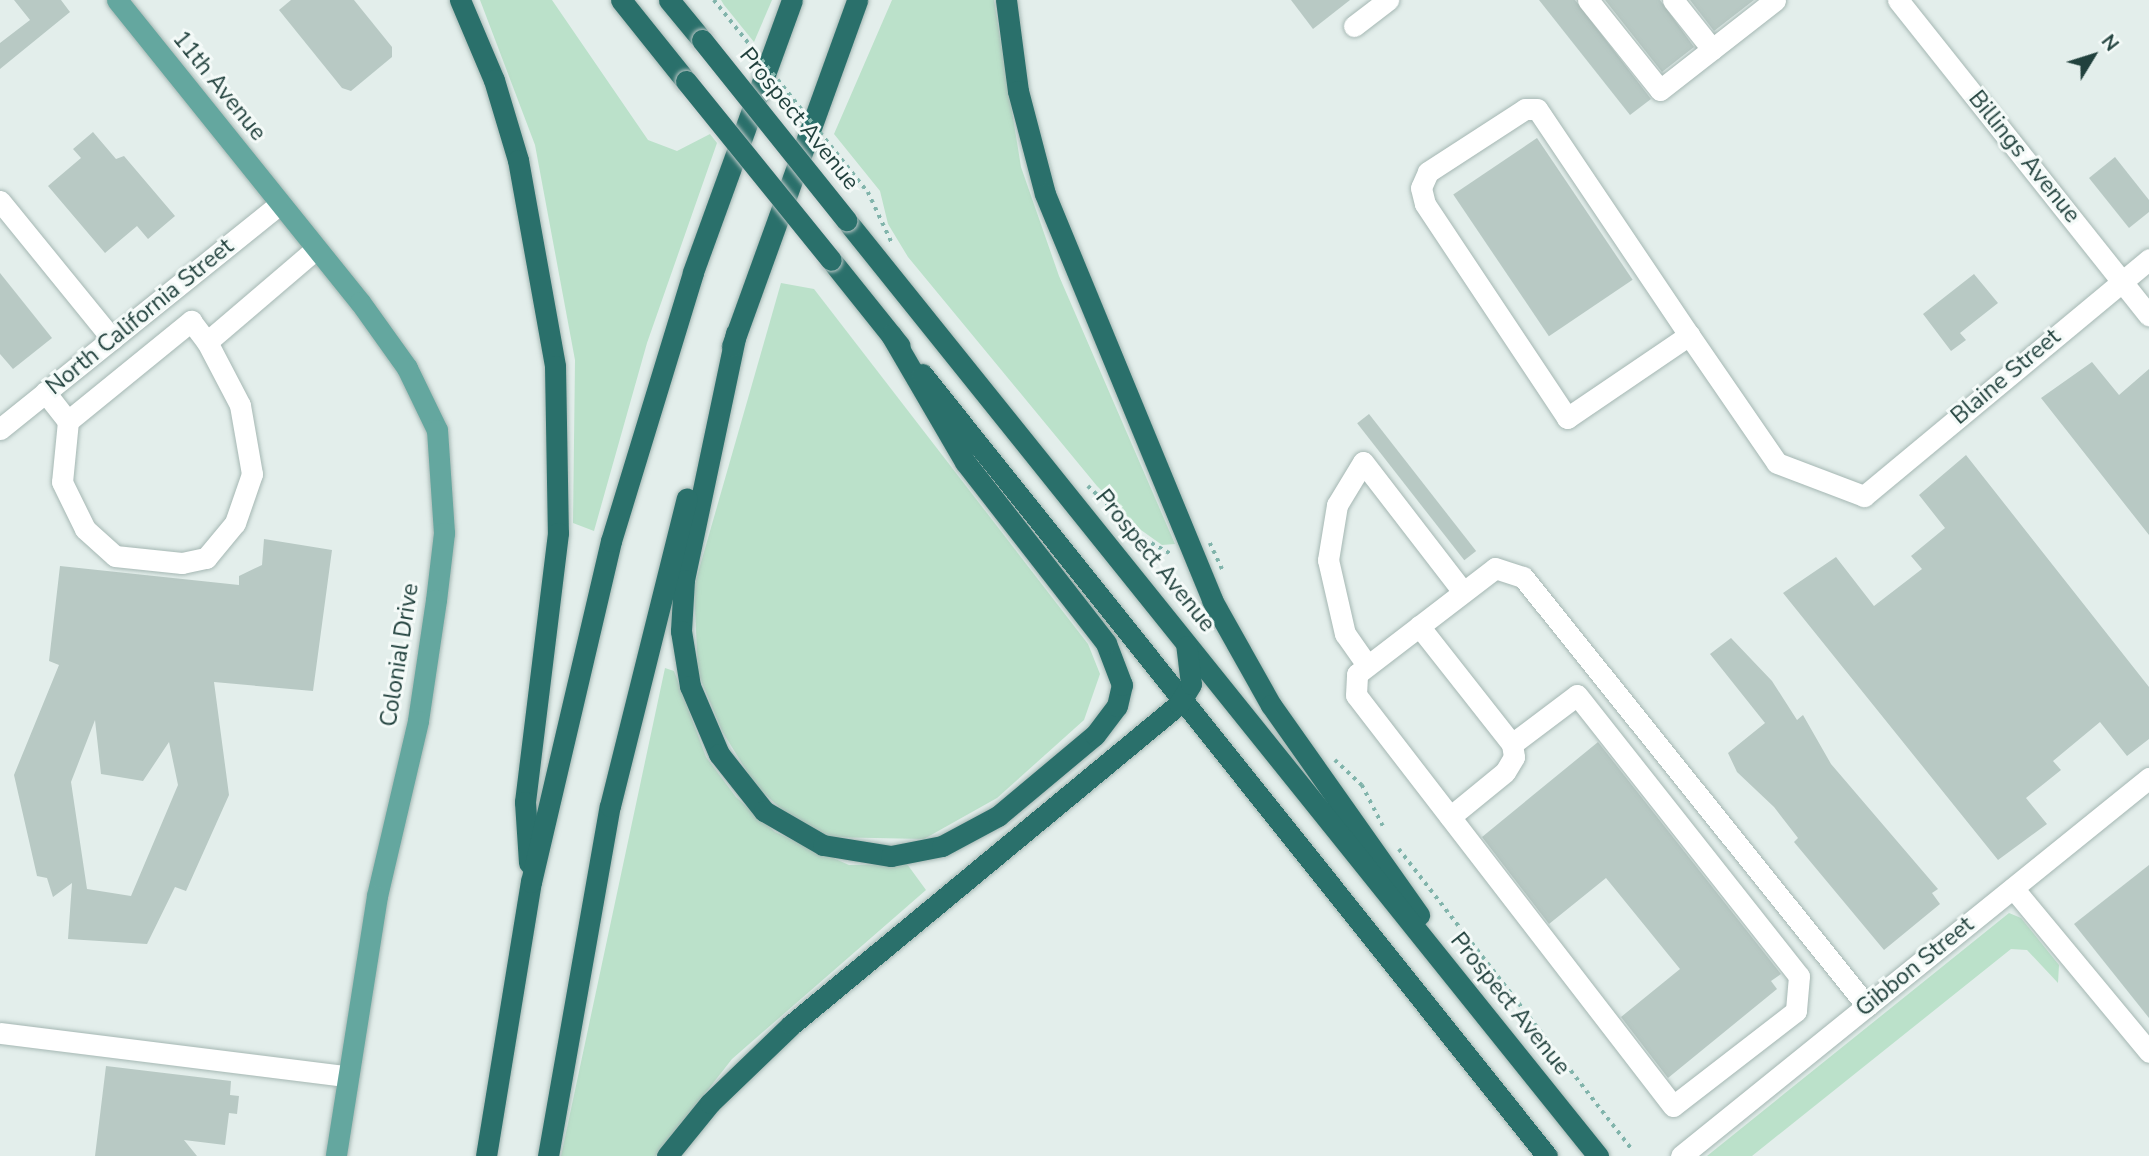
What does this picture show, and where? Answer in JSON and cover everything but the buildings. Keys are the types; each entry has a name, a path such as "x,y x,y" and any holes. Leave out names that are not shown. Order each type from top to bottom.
{"highway":[{"path":"460,0 494,80"},
{"path":"470,0 537,242 558,407 555,571 525,802 531,881"},
{"path":"621,0 1547,1156"},
{"name":"Prospect Avenue","path":"670,0 1598,1156"},
{"path":"486,1156 531,881 580,663 649,407 792,0"},
{"path":"548,1156 625,738 736,333 857,0"},
{"path":"1006,0 1026,128 1052,213 1212,600 1258,685 1392,872 1462,986"},
{"path":"736,333 687,562 681,615 686,668 710,738 764,811 806,839 874,856 942,846 998,816 1095,735 1117,706 1122,685 1106,643 965,462 891,335"},
{"path":"667,1156 767,1046 1183,700 1191,667 1178,632"}],"main road":[{"name":"11th Avenue","path":"117,0 279,205"},
{"name":"Colonial Drive","path":"279,205 407,368 437,430 444,475 444,533 418,721 345,1076 335,1156"}],"street":[{"path":"1354,26 1388,0"},
{"path":"1588,0 1660,90 1769,2"},
{"path":"1673,0 1712,49"},
{"name":"Billings Avenue","path":"1898,0 2149,314"},
{"path":"1537,108 1689,335 1567,418 1425,204 1422,188 1428,172 1525,109 1537,108"},
{"path":"0,201 111,339"},
{"name":"North California Street","path":"0,429 279,205"},
{"path":"207,342 316,249"},
{"name":"Blaine Street","path":"1689,335 1777,463 1864,496 2149,260"},
{"path":"45,393 68,421 62,482 85,529 115,556 182,563 206,558 235,523 252,474 240,405 207,342 191,321 68,421"},
{"path":"1367,665 1345,634 1328,561 1337,505 1363,462 1463,592"},
{"path":"1450,817 1505,772 1512,744 1577,695 1799,976 1796,1011 1673,1106 1450,817 1356,695 1357,674 1494,568 1523,577 1867,1006"},
{"path":"1419,626 1512,744"},
{"name":"Gibbon Street","path":"1681,1156 2149,778"},
{"path":"2013,888 2149,1052"},
{"path":"0,1032 345,1076"}],"path":[{"path":"714,0 868,192 900,253"},
{"path":"1081,478 1144,538 1176,555"},
{"path":"1204,544 1213,544 1220,553 1224,581"},
{"path":"1331,757 1362,785 1387,834"},
{"path":"1394,843 1632,1149"}],"green space":[{"path":"480,0 552,0 648,140 677,151 710,134 717,143 647,343 594,531 573,523 575,360 535,145"},
{"path":"721,0 772,0 754,42 724,5"},
{"path":"892,0 994,0 1021,167 1059,276 1175,544 1162,545 1141,530 1097,486 908,257 888,224 880,191 834,134"},
{"path":"781,283 814,289 1088,644 1100,674 1084,720 997,798 924,839 825,837 787,814 756,786 722,731 698,673 694,587"},
{"path":"665,668 674,671 706,757 736,797 775,832 849,865 907,864 926,890 732,1059 656,1156 561,1156"},
{"path":"2009,913 2021,918 2059,965 2058,983 2027,950 2011,949 1752,1156 1707,1156"}]}
